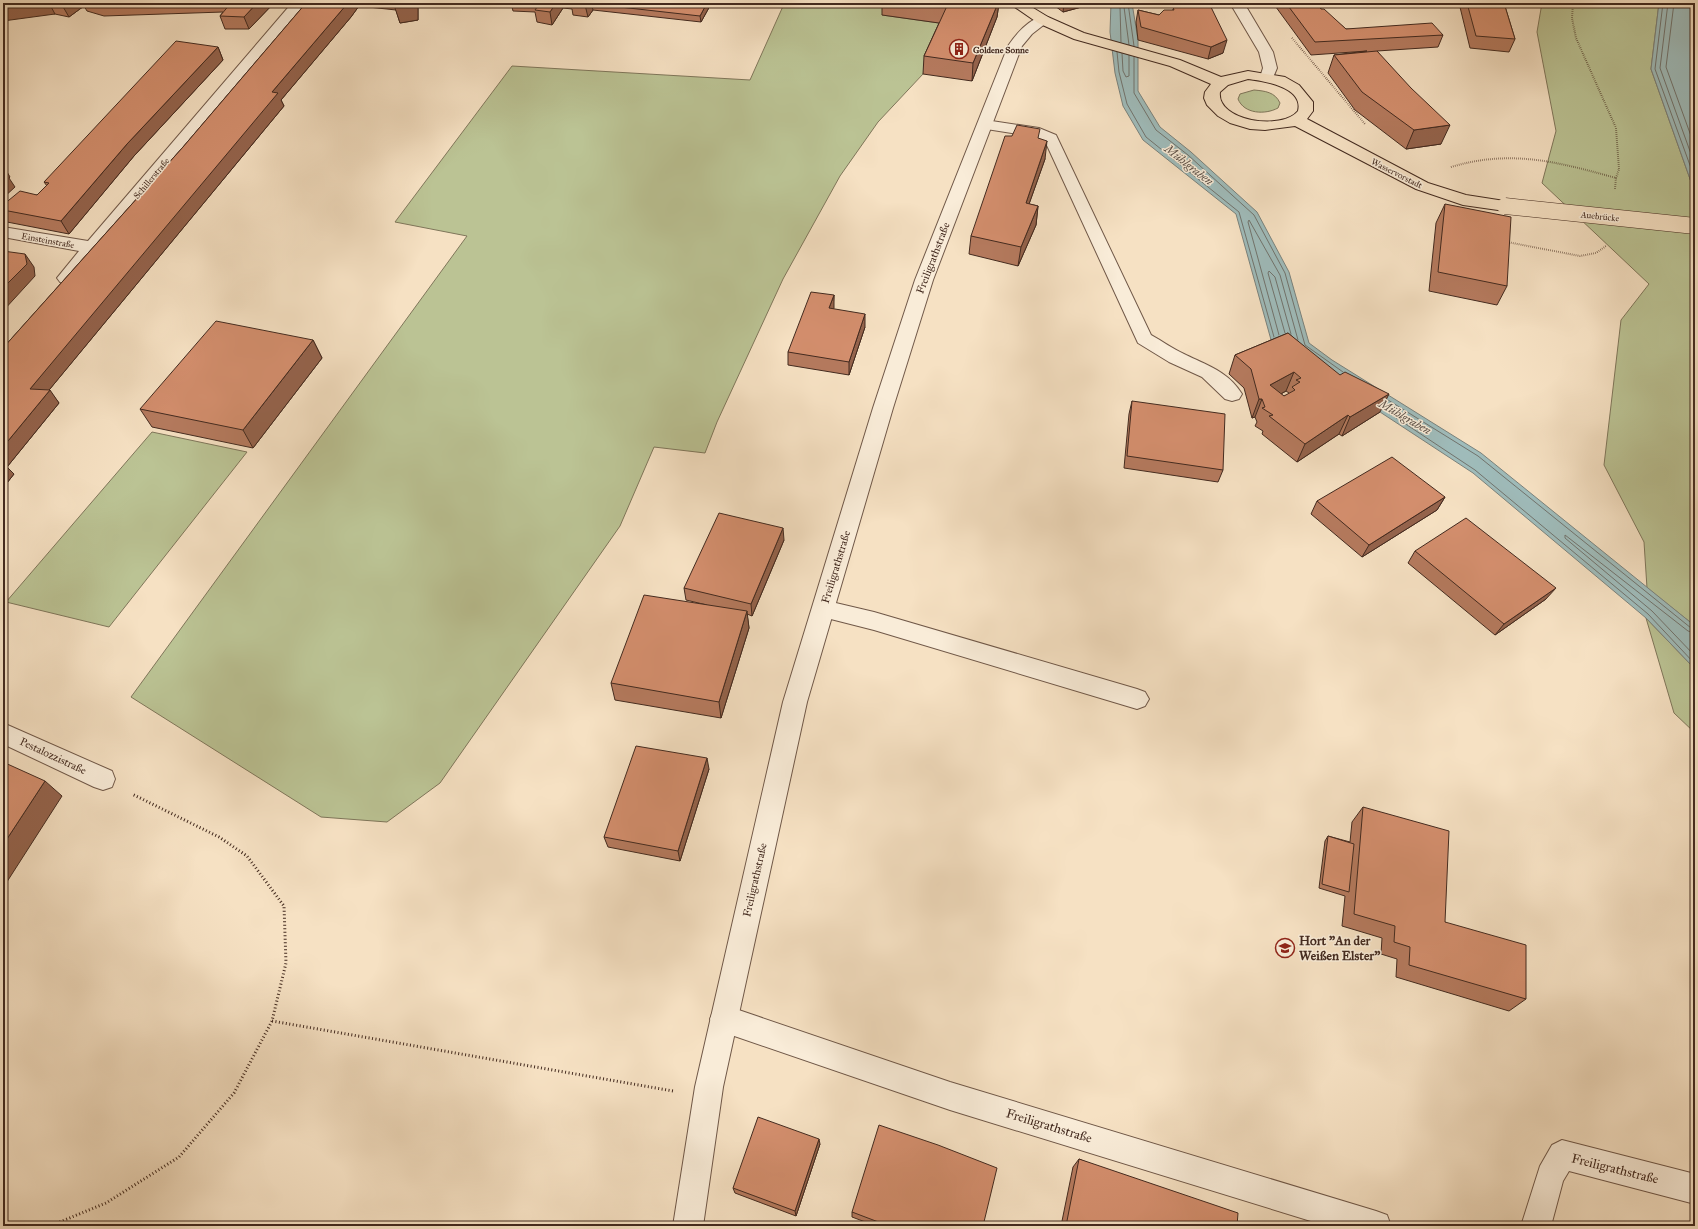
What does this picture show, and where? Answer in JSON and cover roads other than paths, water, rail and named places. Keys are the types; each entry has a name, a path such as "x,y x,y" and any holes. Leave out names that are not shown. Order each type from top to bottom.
{"main road":[{"path":"1016,3 1043,20 1079,36 1187,68 1220,82"},
{"path":"1237,76 1267,77 1283,82 1301,94 1306,108 1303,115 1284,125 1253,125 1237,121 1224,114 1216,106 1212,97 1213,89 1220,82 1237,76"},
{"name":"Wasservorstadt","path":"1296,120 1422,186 1463,200 1505,206"},
{"name":"Auebrücke","path":"1505,206 1695,226"}],"street":[{"name":"Schillerstraße","path":"58,288 299,3"},
{"path":"1237,3 1266,52 1270,68 1267,77"},
{"name":"Freiligrathstraße","path":"688,1226 707,1097 795,702 883,408 924,280 1015,46 1019,39 1043,20"},
{"path":"985,125 1039,133 1051,138 1144,339 1176,358 1209,372 1232,394"},
{"name":"Einsteinstraße","path":"3,232 71,245 92,247"},
{"path":"823,609 874,621 1137,699"},
{"name":"Pestalozzistraße","path":"3,733 103,780"},
{"name":"Freiligrathstraße","path":"724,1019 950,1096 1376,1226"},
{"name":"Freiligrathstraße","path":"1536,1226 1550,1176 1562,1155 1695,1189"}],"water":[{"name":"Mühlgraben","path":"1111,3 1132,3 1138,40 1138,91 1160,127 1191,152 1257,212 1289,272 1309,343 1332,360 1481,453 1695,626 1695,669 1646,618 1473,473 1380,412 1273,347 1236,214 1143,140 1123,106 1115,73 1110,32"},
{"path":"1659,3 1695,3 1695,193 1651,69"}],"place":[{"name":"Goldene Sonne","path":"959,49"},
{"name":"Hort \"An der Weißen Elster\"","path":"1285,948"}]}
